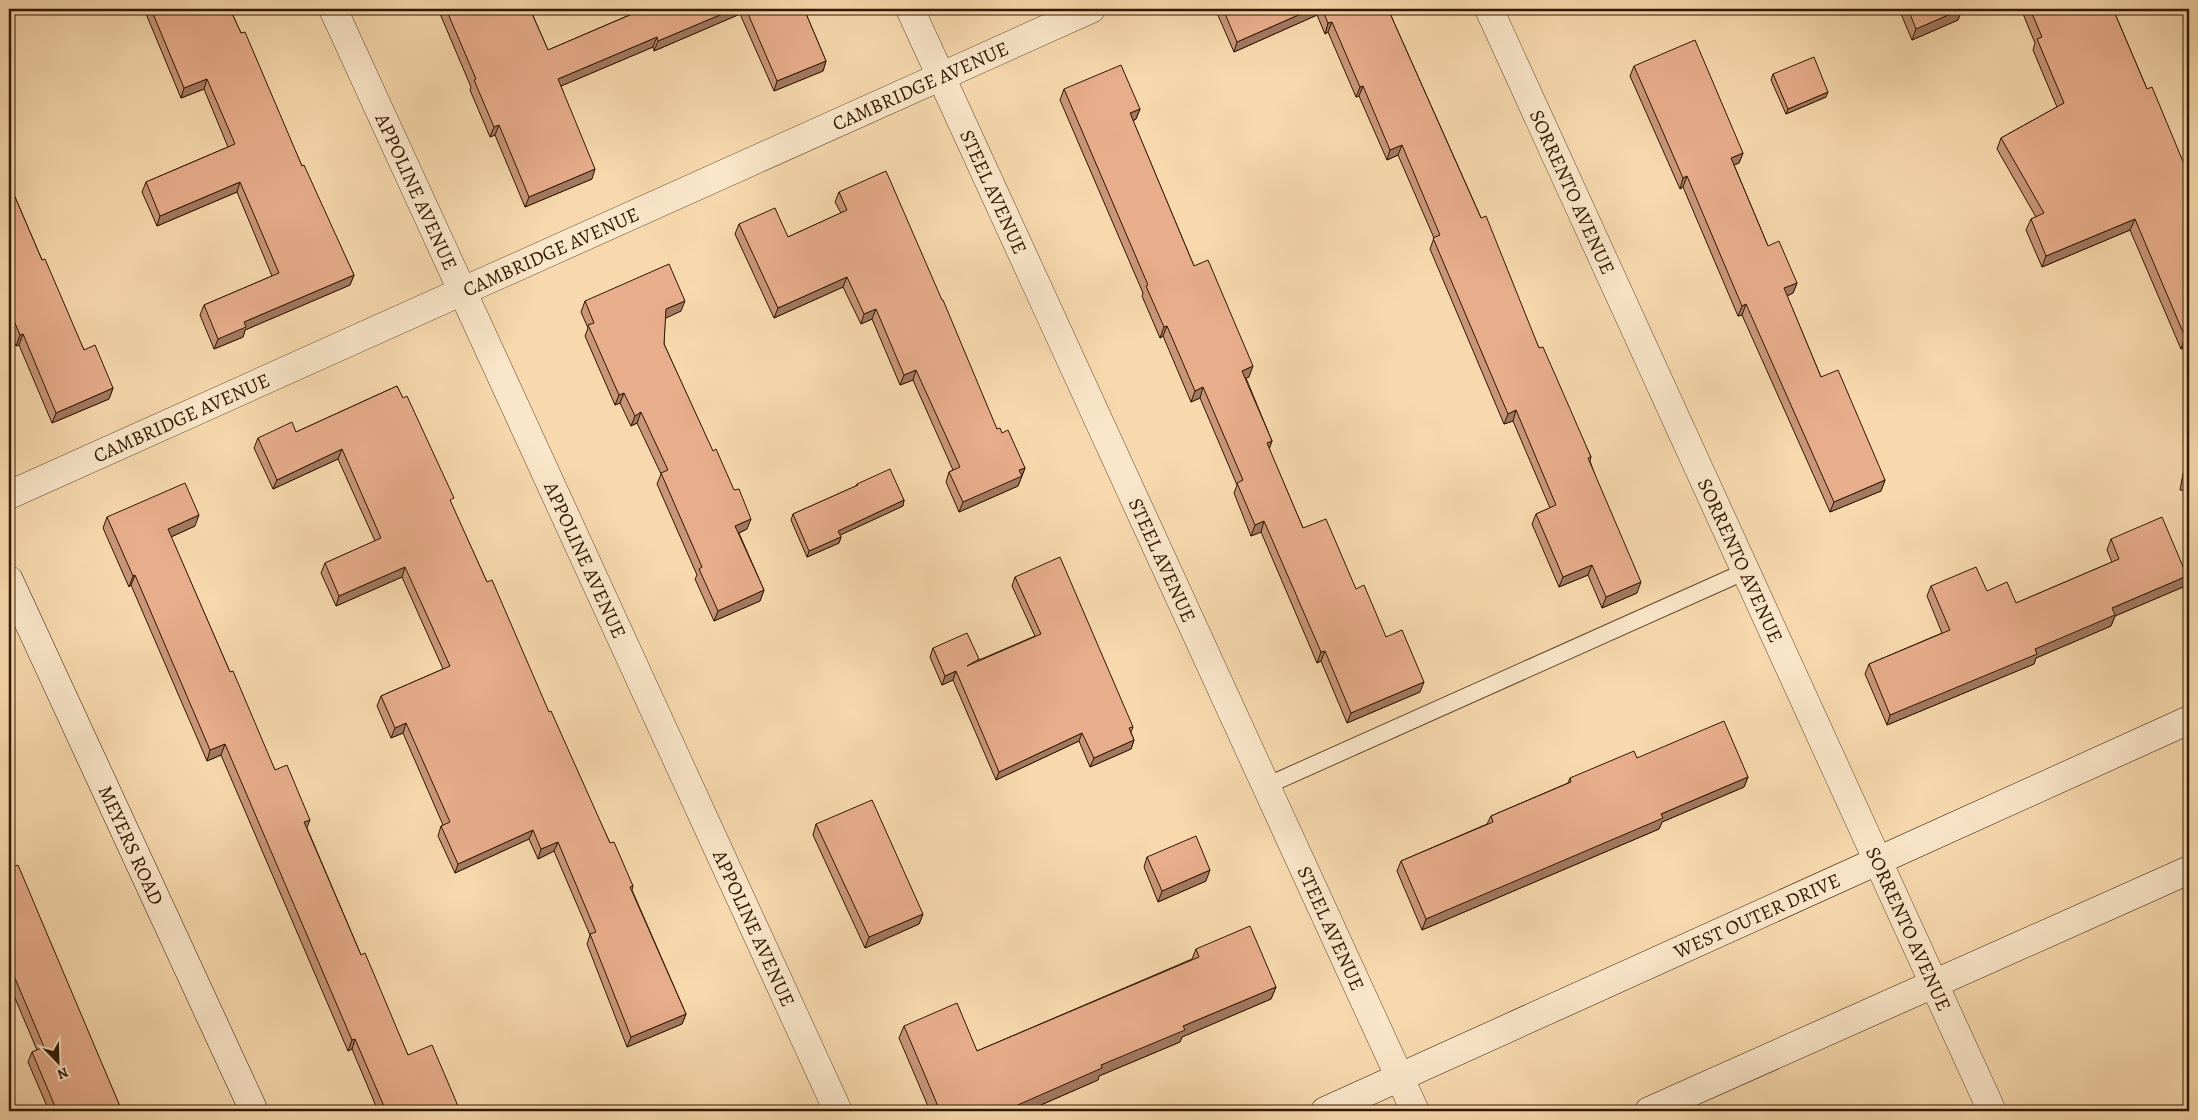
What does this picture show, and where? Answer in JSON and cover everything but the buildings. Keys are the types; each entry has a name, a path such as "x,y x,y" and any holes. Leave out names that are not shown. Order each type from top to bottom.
{"street":[{"name":"APPOLINE AVENUE","path":"333,9 838,1111"},
{"name":"STEEL AVENUE","path":"910,9 1415,1111"},
{"name":"CAMBRIDGE AVENUE","path":"9,495 1091,9"},
{"name":"SORRENTO AVENUE","path":"1489,9 1992,1111"},
{"name":"MEYERS ROAD","path":"9,580 254,1111"},
{"name":"WEST OUTER DRIVE","path":"1325,1111 2189,720"},
{"path":"1649,1111 2189,870"}],"lane":[{"path":"1266,786 1746,572"}]}
